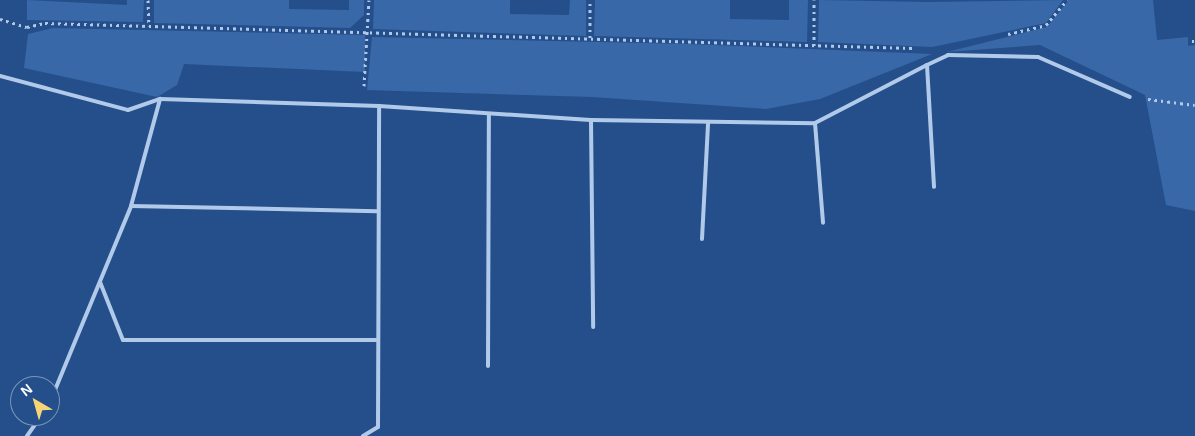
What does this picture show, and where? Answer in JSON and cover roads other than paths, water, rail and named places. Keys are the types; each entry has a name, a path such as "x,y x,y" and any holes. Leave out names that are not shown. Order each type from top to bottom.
{"lane":[{"path":"0,76 128,110 160,99 360,105 489,115 591,120 815,123 948,55 1038,57 1130,97"},
{"path":"927,65 934,187"},
{"path":"60,378 131,206 160,99"},
{"path":"363,436 378,427 376,340 379,106"},
{"path":"488,366 489,115"},
{"path":"591,120 593,327"},
{"path":"702,238 708,123"},
{"path":"815,123 823,223"},
{"path":"131,206 377,211"},
{"path":"100,282 123,340 376,340"}]}
